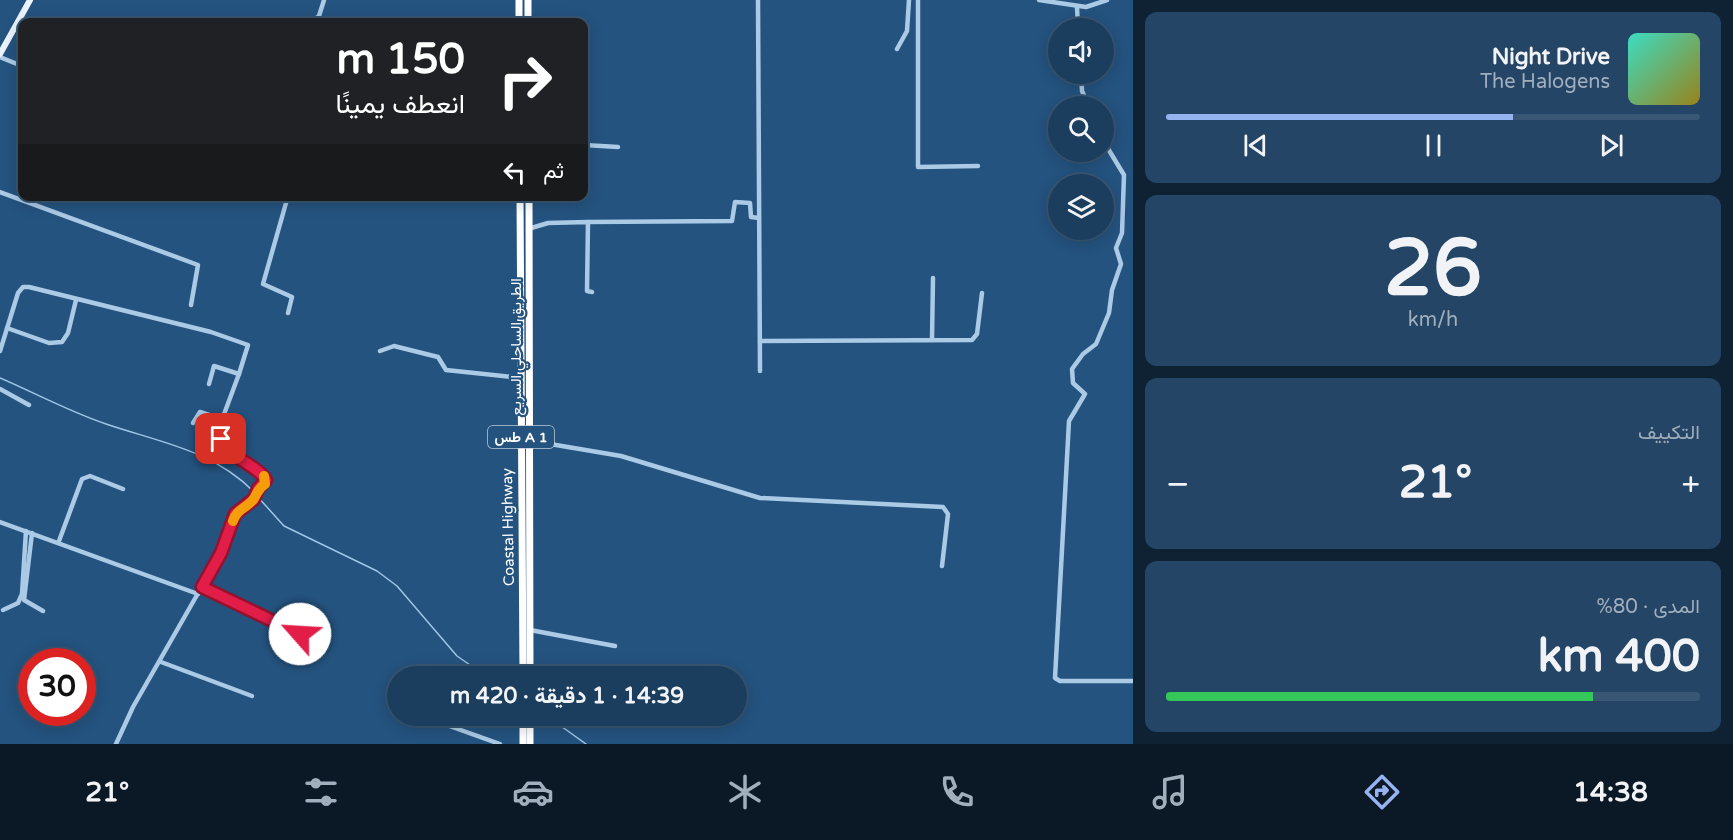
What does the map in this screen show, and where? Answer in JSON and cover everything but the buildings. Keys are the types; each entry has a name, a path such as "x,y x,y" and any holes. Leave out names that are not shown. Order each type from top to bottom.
{"highway":[{"path":"519,0 519,18"},
{"path":"528,4 533,0"},
{"name":"Coastal Highway","path":"520,201 523,666"},
{"name":"الطريق الساحلي السريع","path":"529,201 530,666"},
{"path":"523,726 523,744"},
{"path":"530,726 530,744"}],"main road":[{"path":"20,18 30,0"},
{"path":"0,56 18,22"}],"street":[{"path":"317,18 324,0"},
{"path":"758,0 759,370"},
{"path":"897,49 908,31 909,0"},
{"path":"918,0 918,167 978,166"},
{"path":"1039,0 1077,7 1095,5 1107,0"},
{"path":"1077,7 1078,18"},
{"path":"0,56 18,64"},
{"path":"588,145 618,147"},
{"path":"1114,158 1124,175 1122,233 1116,248 1121,264 1112,290 1109,313 1096,344 1083,354 1072,369 1073,383 1085,394 1069,421 1055,678 1060,681 1133,681"},
{"path":"0,192 18,199"},
{"path":"24,201 198,265 191,305"},
{"path":"287,201 263,284 292,297 288,313"},
{"path":"528,229 548,223 732,221 735,202 750,203 751,217 759,218"},
{"path":"588,222 587,291 592,292"},
{"path":"932,340 933,278"},
{"path":"0,351 23,287 166,320 245,342 248,345 224,417 221,419 200,412 193,423"},
{"path":"760,341 970,340 976,337 982,293"},
{"path":"8,328 49,343 62,342 68,333 76,300"},
{"path":"380,351 394,346 438,357 446,370 521,378"},
{"path":"209,384 214,366 239,374"},
{"path":"0,389 29,405"},
{"path":"116,744 133,707 161,662 221,553 235,514 254,499 258,489 266,480 258,470 221,443 228,419"},
{"path":"530,438 632,459 760,498 943,507 948,514 942,566"},
{"path":"59,542 82,479 90,476 123,489"},
{"path":"0,522 198,594"},
{"path":"3,610 18,603 22,594 26,531"},
{"path":"32,533 24,600 43,611"},
{"path":"202,587 300,634"},
{"path":"530,630 615,646"},
{"path":"161,662 252,696"},
{"path":"450,726 500,744"}],"waterway":[{"path":"0,378 93,419 203,457 221,466 254,492"},
{"path":"257,496 284,526 377,571 397,586 457,656 472,666"},
{"path":"561,726 586,744"}],"slow traffic":[{"path":"233,521 237,511 254,499 258,489 265,484 264,476"}],"route":[{"path":"221,439 224,447 258,470 266,480 265,484 258,489 254,499 235,514 221,553 202,587 300,634"}]}
